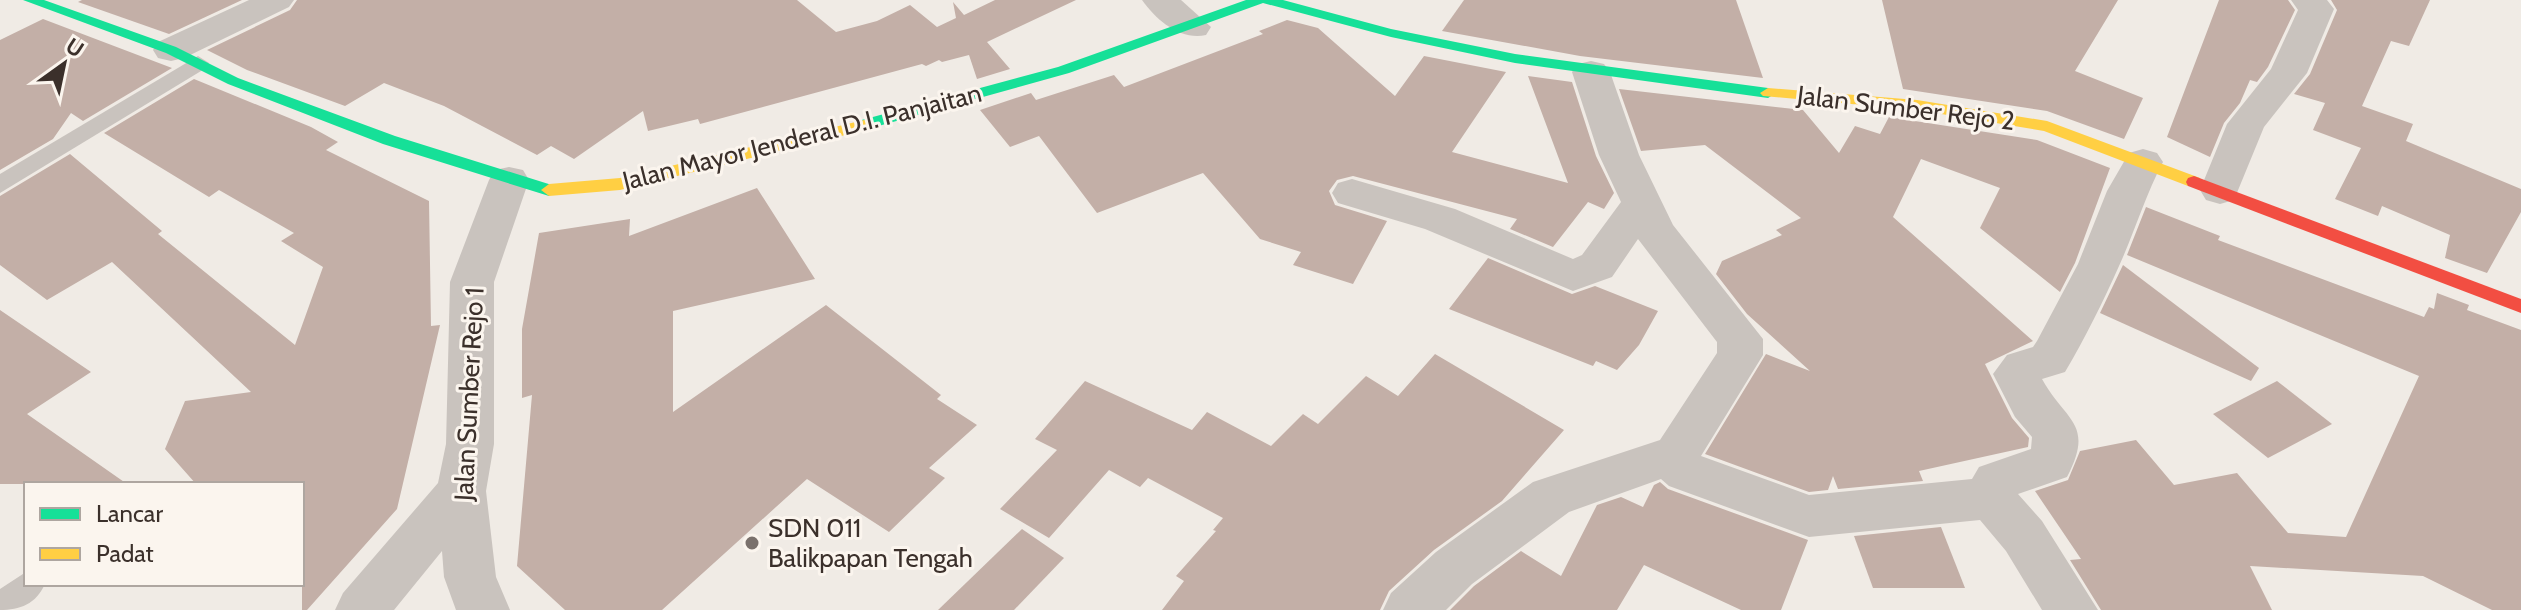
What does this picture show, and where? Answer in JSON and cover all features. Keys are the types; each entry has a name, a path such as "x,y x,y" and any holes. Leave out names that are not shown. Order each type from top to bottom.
{"main road":[{"name":"Jalan Mayor Jenderal D.I. Panjaitan","path":"30,0 184,56 233,81 301,107 543,190 620,184 694,169 927,110 1193,27 1259,0"},
{"name":"Jalan Sumber Rejo 2","path":"1267,0 1399,37 1591,72 1973,112 2047,126 2521,306"}],"street":[{"path":"184,56 277,0"},
{"path":"1159,0 1193,27"},
{"path":"2220,190 2246,124 2288,73 2303,41 2316,9 2308,0"},
{"path":"1591,72 1619,155 1655,232 1740,339 1740,355 1677,454 1675,463 1686,472 1809,516 1992,498"},
{"path":"1992,498 1996,481 2050,463 2055,456 2056,432 2018,383 2016,374 2023,367 2049,360 2055,350 2099,264 2127,191 2143,162"},
{"name":"Jalan Sumber Rejo 1","path":"483,610 470,577 461,491 470,444 472,282 509,180"},
{"path":"1352,193 1440,219 1573,276 1597,266 1642,203"},
{"path":"1410,610 1454,568 1551,497 1677,454"},
{"path":"362,610 461,491"},
{"path":"1992,498 2024,536 2071,610"}],"lane":[{"path":"0,185 184,56"},
{"path":"0,607 27,586"}],"building":[{"path":"242,0 169,34 78,2"},
{"path":"297,0 797,0 836,32 877,21 910,5 937,27 956,18 953,2 964,15 995,0 1076,0 987,42 1010,69 977,79 969,55 942,62 939,60 926,66 922,64 700,124 698,119 648,131 643,111 574,159 551,146 537,155 444,106 384,83 345,106 247,70 207,50 290,10"},
{"path":"1464,0 1736,0 1763,78 1580,56 1442,31"},
{"path":"1882,0 2118,0 2075,71 2143,98 2124,139 2047,111 1903,89"},
{"path":"2219,0 2288,0 2295,10 2268,67 2257,82 2250,80 2240,103 2224,123 2210,157 2167,137"},
{"path":"2331,0 2430,0 2409,46 2391,41 2362,106 2413,124 2406,141 2521,189 2521,212 2487,273 2445,258 2450,235 2382,206 2378,216 2335,199 2361,148 2313,130 2325,103 2294,94 2310,74 2337,10"},
{"path":"43,19 172,68 83,121 71,113 53,139 0,170 0,40"},
{"path":"1287,20 1318,28 1395,96 1424,56 1506,72 1452,152 1568,183 1528,76 1572,82 1596,156 1614,193 1604,209 1588,202 1553,247 1510,229 1517,219 1353,176 1337,180 1329,191 1335,205 1387,221 1353,284 1293,265 1301,252 1260,239 1203,173 1097,213 1039,136 1010,147 980,110 1031,93 1036,100 1114,75 1124,87 1263,34 1259,31"},
{"path":"194,79 311,127 338,142 326,150 429,201 431,326 440,325 397,509 307,610 302,610 304,482 194,482 165,449 185,401 251,392 112,262 47,300 0,265 0,196 70,154 162,231 158,234 295,345 323,267 281,241 294,233 219,190 209,197 104,133"},
{"path":"1619,89 1803,110 1839,153 1855,126 1880,134 1889,117 2037,140 2110,168 2075,263 2060,292 1980,228 2000,188 1921,159 1893,217 2033,341 1985,364 2012,418 2029,438 2028,447 1919,471 1923,481 1838,489 1833,476 1828,490 1809,492 1705,454 1766,354 1810,371 1747,314 1716,274 1722,261 1782,235 1776,230 1801,218 1705,145 1641,151"},
{"path":"757,188 815,279 673,311 673,412 826,305 941,395 937,399 977,425 929,468 945,478 889,532 807,479 662,610 565,610 517,566 532,395 522,398 522,329 539,233 630,219 629,236"},
{"path":"2146,207 2220,236 2218,240 2424,317 2429,307 2434,309 2437,293 2469,305 2467,310 2521,330 2521,610 2492,610 2423,576 2250,566 2272,610 2101,610 2070,560 2081,559 2035,491 2068,480 2080,451 2136,440 2174,485 2237,473 2288,533 2346,537 2419,376 2127,255"},
{"path":"1488,258 1572,294 1595,286 1658,311 1639,345 1617,370 1596,361 1593,366 1449,309"},
{"path":"2123,265 2259,368 2251,381 2100,313"},
{"path":"0,310 91,372 27,414 124,482 0,484"},
{"path":"1435,354 1564,430 1502,501 1434,550 1389,591 1380,610 1162,610 1184,581 1176,576 1216,531 1213,530 1223,518 1148,478 1140,487 1109,470 1049,538 1000,509 1057,450 1035,439 1085,381 1192,430 1207,412 1271,446 1303,414 1318,424 1366,376 1398,396"},
{"path":"2277,381 2332,424 2268,458 2213,414"},
{"path":"1660,482 1668,489 1808,540 1781,610 1741,610 1644,565 1617,610 1450,610 1474,586 1521,551 1561,576 1597,505 1621,497 1643,507 1654,485"},
{"path":"1941,527 1965,588 1873,588 1854,536"},
{"path":"1022,529 1064,558 1014,610 938,610"}],"traffic: fast":[{"path":"30,0 171,50 233,81 389,140 549,190"},
{"path":"864,125 1064,70 1259,0"},
{"path":"1267,0 1391,33 1515,58 1768,93"}],"traffic: slow":[{"path":"1768,93 1917,105 2047,126 2194,182"},
{"path":"549,190 620,184 864,125"}],"traffic: jam":[{"path":"2194,182 2521,306"}],"place":[{"name":"SDN 011 Balikpapan Tengah","path":"752,543"}]}
